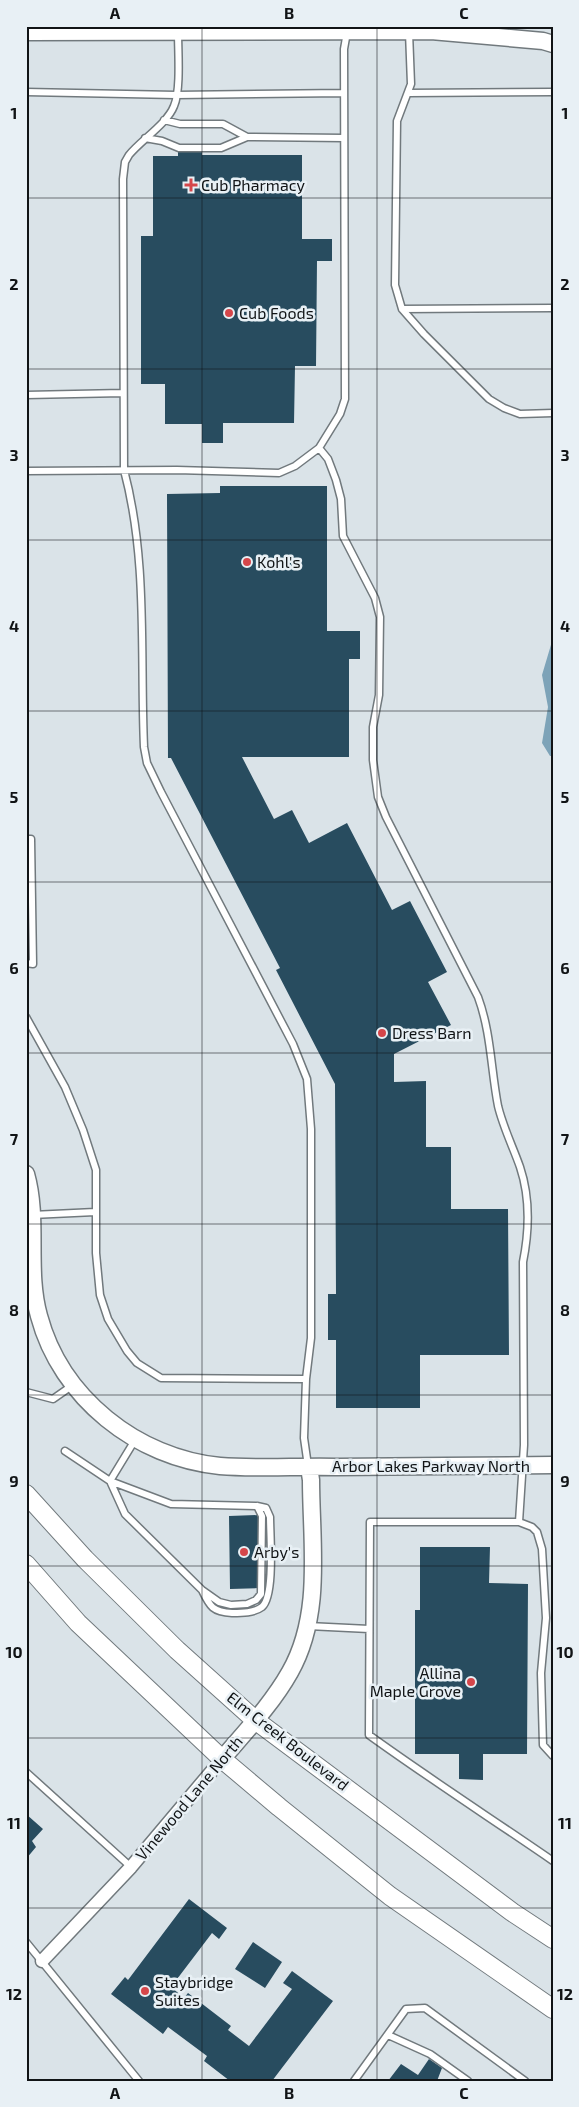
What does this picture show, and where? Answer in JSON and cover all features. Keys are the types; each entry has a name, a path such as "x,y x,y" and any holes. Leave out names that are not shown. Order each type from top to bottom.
{"main road":[{"name":"Elm Creek Boulevard","path":"26,1494 84,1559 177,1650 255,1720 504,1906 553,1939"},
{"path":"26,1564 78,1623 222,1759 278,1807 390,1896 553,2009"}],"street":[{"path":"26,32 73,29 178,28 462,30 553,44"},
{"name":"Arbor Lakes Parkway North","path":"26,1174 30,1186 32,1215 32,1280 39,1317 52,1349 72,1385 97,1412 112,1424 136,1438 169,1455 202,1464 220,1466 553,1466"},
{"name":"Vinewood Lane North","path":"42,1961 131,1867 271,1701 291,1671 307,1625 313,1577 311,1480 309,1467"}],"lane":[{"path":"178,28 174,106 164,120 136,146 125,162 123,179 124,470 130,496 141,569 142,701 146,763 293,1044 308,1079 312,1180 312,1294 304,1438 309,1467"},
{"path":"26,471 124,470 279,473 295,466 319,448 340,414 345,399 344,49 348,28"},
{"path":"409,31 412,84 397,121 394,285 402,309 424,334 489,399 504,408 520,414 553,413"},
{"path":"26,92 176,95 344,93"},
{"path":"408,93 553,92"},
{"path":"164,120 180,124 223,124 247,137"},
{"path":"145,138 162,141 179,148 221,148 247,137 344,138"},
{"path":"402,309 553,308"},
{"path":"26,395 123,393"},
{"path":"319,448 328,459 341,499 342,536 375,598 380,617 379,694 373,727 373,760 378,797 386,817 478,997 485,1016 498,1108 520,1168 526,1192 527,1243 523,1262 523,1466 519,1522"},
{"path":"26,839 31,839 33,964 26,963"},
{"path":"26,1017 65,1087 83,1130 96,1170 97,1275 100,1296 117,1337 137,1362 161,1378 306,1379"},
{"path":"32,1215 95,1212"},
{"path":"26,1392 53,1399 72,1385"},
{"path":"110,1481 136,1438"},
{"path":"65,1451 110,1481 171,1504 257,1506 266,1508 270,1517 270,1592 263,1606 254,1612 220,1612 209,1606 202,1590 125,1514 110,1481"},
{"path":"553,1756 543,1745 541,1673 546,1618 542,1549 532,1526 519,1522 370,1522 370,1735 442,1787 553,1862"},
{"path":"307,1625 369,1629"},
{"path":"26,1772 131,1867"},
{"path":"26,1942 139,2081"},
{"path":"354,2081 406,2009 424,2008 525,2081"},
{"path":"388,2035 430,2054 468,2081"}],"water":[{"path":"553,638 553,756 550,756 542,743 548,707 542,675"}],"building":[{"name":"Cub Foods","path":"178,150 202,150 202,155 302,155 302,239 332,239 332,261 317,261 316,366 295,366 294,423 223,423 223,443 202,443 202,424 165,424 165,384 141,384 141,236 153,236 153,156 178,156"},
{"path":"220,486 327,486 327,631 360,631 360,659 349,659 349,757 242,757 274,819 292,810 309,843 347,823 392,910 410,901 447,972 428,982 451,1025 394,1054 394,1082 426,1081 426,1147 451,1147 451,1209 508,1209 509,1355 420,1355 420,1408 336,1408 336,1340 328,1340 328,1294 336,1294 335,1084 276,970 280,968 171,758 168,758 167,494 220,493"},
{"name":"Arby's","path":"259,1515 260,1588 230,1589 229,1516"},
{"name":"Allina Maple Grove","path":"420,1547 490,1547 489,1583 528,1584 527,1754 483,1754 483,1780 459,1779 459,1754 415,1754 415,1610 420,1610"},
{"path":"26,1814 43,1829 32,1841 36,1847 26,1859"},
{"name":"Staybridge Suites","path":"189,1899 227,1928 219,1939 212,1933 171,1987 184,1998 188,1993 231,2026 228,2030 249,2046 292,1989 283,1983 292,1971 333,2001 272,2081 230,2081 204,2061 207,2056 168,2027 163,2034 111,1994 125,1977 128,1980"},
{"path":"253,1942 282,1962 265,1988 235,1969"},
{"path":"429,2059 442,2068 437,2081 388,2081 401,2064 418,2075"}],"place":[{"name":"Cub Pharmacy","path":"191,185"},
{"name":"Cub Foods","path":"229,313"},
{"name":"Kohl's","path":"247,562"},
{"name":"Dress Barn","path":"382,1033"},
{"name":"Arby's","path":"244,1552"},
{"name":"Allina Maple Grove","path":"471,1682"},
{"name":"Staybridge Suites","path":"145,1991"}]}
